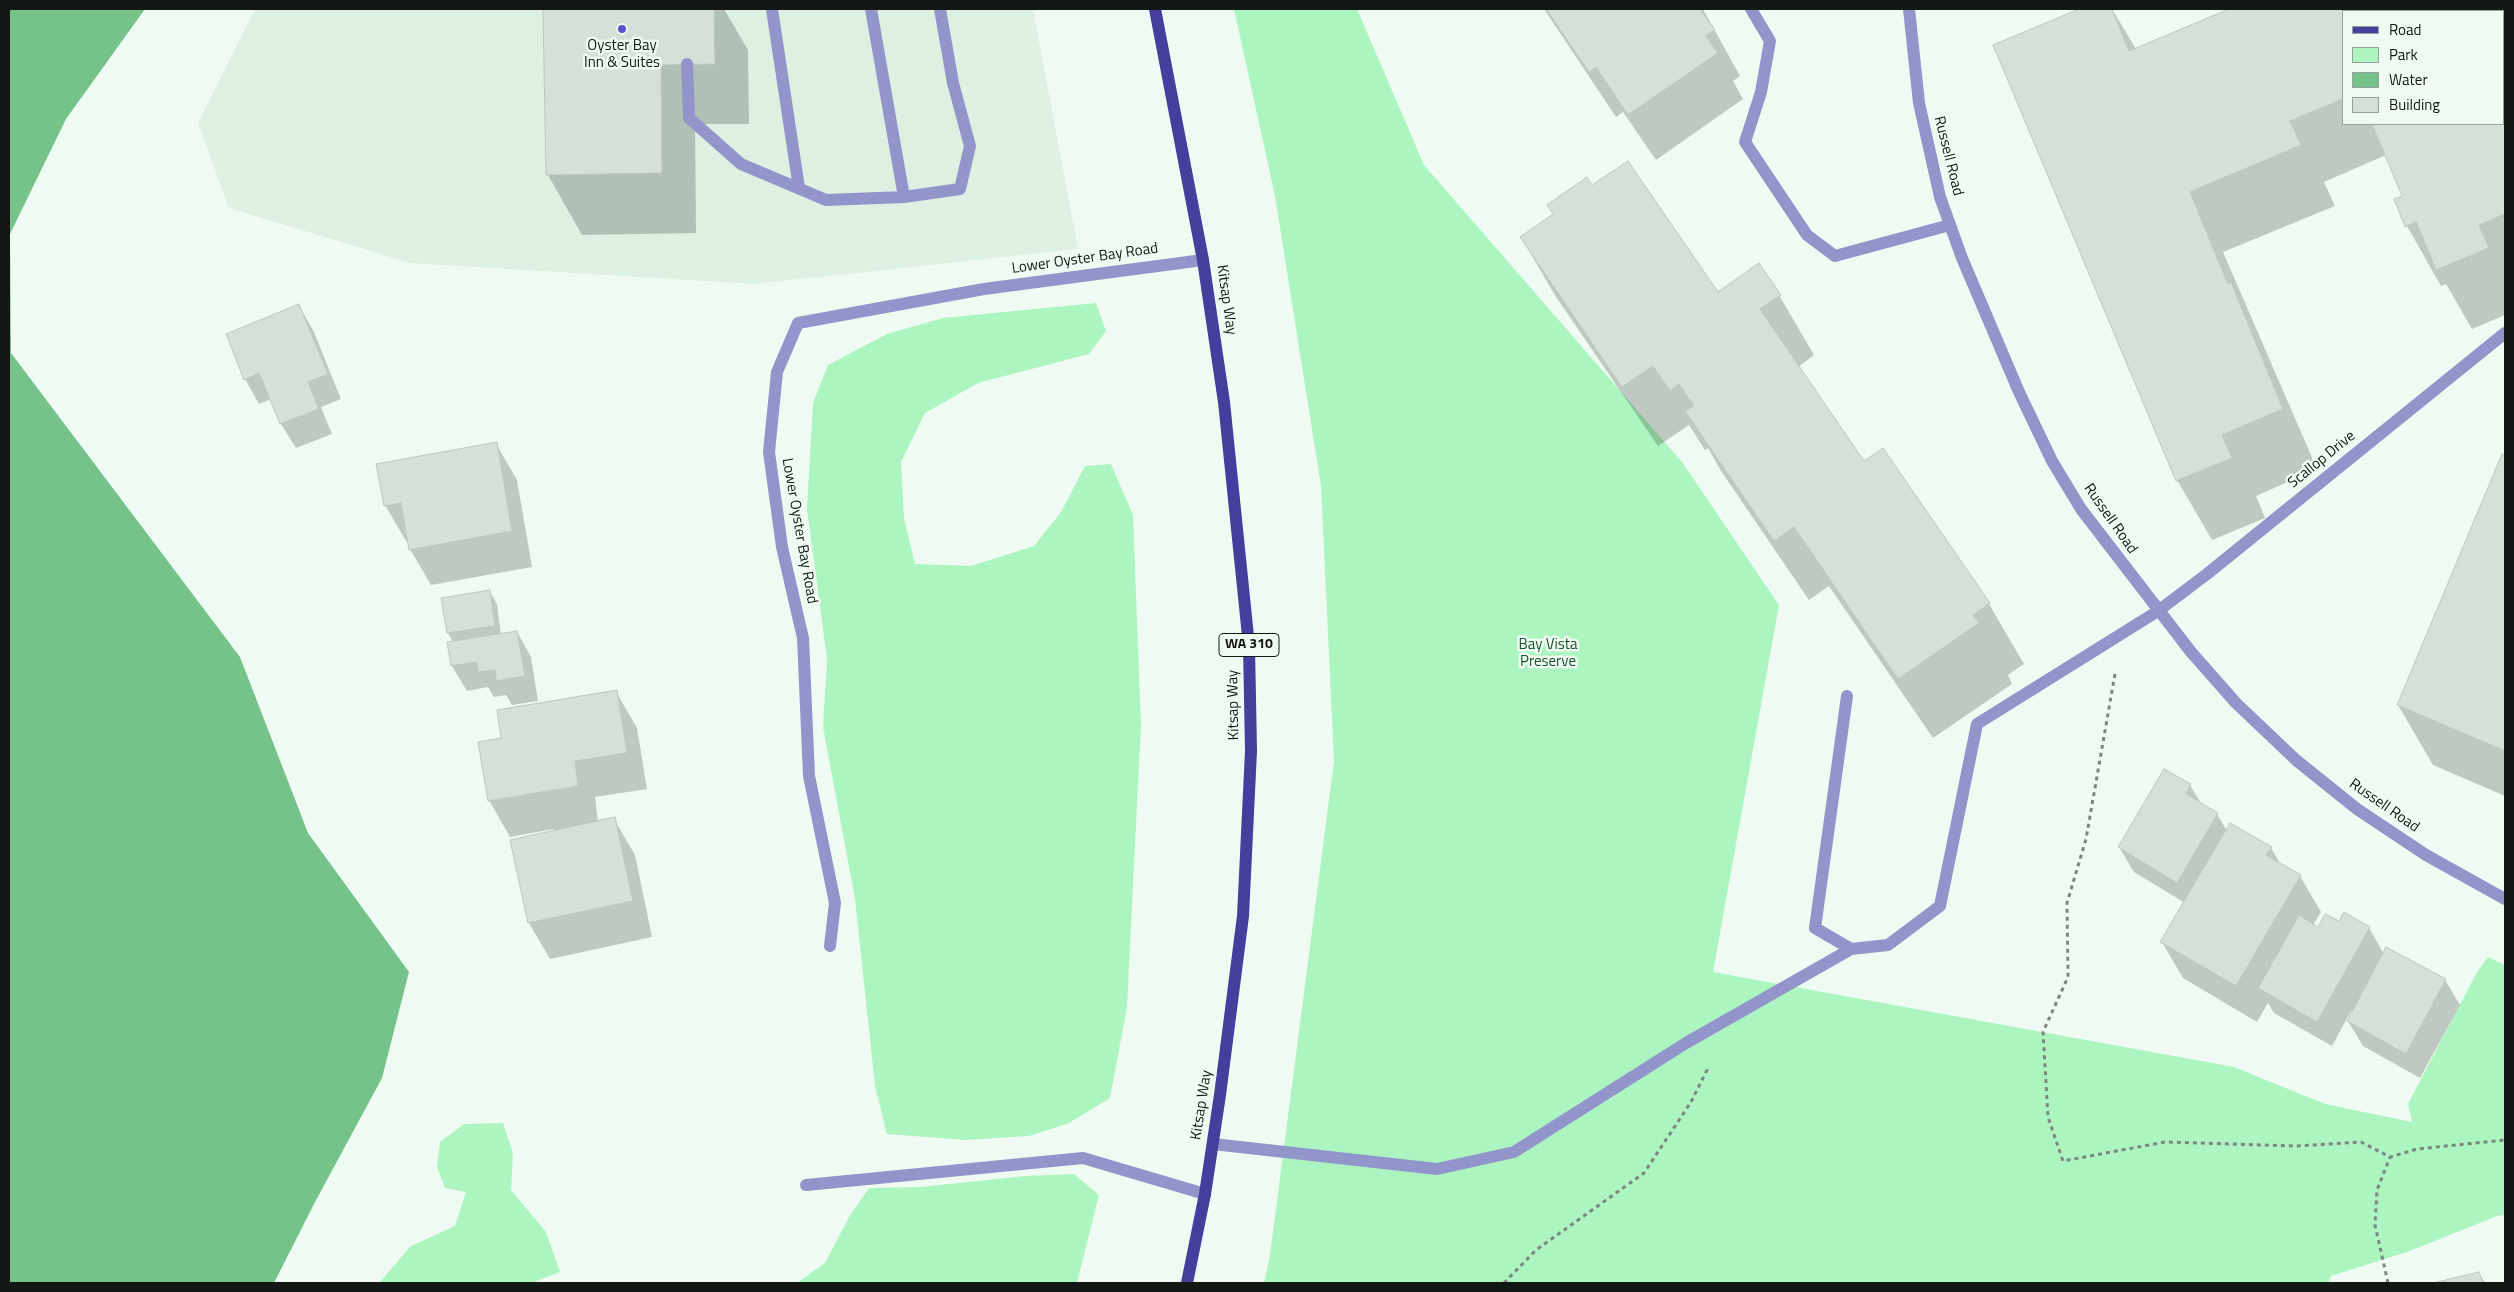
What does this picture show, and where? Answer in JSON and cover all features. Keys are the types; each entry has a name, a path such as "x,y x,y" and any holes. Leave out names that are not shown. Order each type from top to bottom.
{"main road":[{"name":"Kitsap Way","path":"1155,9 1203,260 1224,402 1249,646 1251,751 1243,916 1233,1007 1213,1144 1187,1283"}],"street":[{"path":"772,9 799,188"},
{"path":"871,9 904,197"},
{"path":"687,64 689,118 741,164 826,200 904,197 960,189 970,146 953,83 940,9"},
{"path":"1751,9 1770,41 1761,92 1745,142 1807,235 1835,256 1950,225"},
{"name":"Russell Road","path":"1909,9 1914,66 1926,138 1940,197 2019,392 2052,461 2081,509 2158,611 2236,703 2296,760 2357,809 2426,855 2505,900"},
{"name":"Lower Oyster Bay Road","path":"830,946 835,903 809,776 803,638 782,547 769,452 777,372 798,323 984,289 1203,260"},
{"name":"Scallop Drive","path":"1851,949 1888,945 1940,906 1977,724 2158,611 2207,574 2505,333"},
{"path":"1847,696 1814,928 1851,949"},
{"path":"1213,1144 1437,1170 1514,1152 1686,1043 1851,949"},
{"path":"806,1185 1083,1158 1205,1194"}],"path":[{"path":"2115,638 2115,676 2088,830 2067,902 2068,977 2043,1032 2048,1117 2063,1161 2165,1142 2296,1146 2361,1142 2390,1157 2417,1149 2505,1140"},
{"path":"1504,1283 1536,1250 1644,1173 1691,1102 1706,1070 1686,1043"},
{"path":"2388,1283 2375,1225 2377,1190 2390,1157"}],"shaded area":[{"path":"255,9 1033,9 1078,249 754,284 410,263 229,208 198,123"}],"green space":[{"name":"Bay Vista Preserve","path":"1234,9 1357,9 1424,165 1682,462 1779,605 1713,972 2234,1067 2325,1104 2412,1122 2408,1104 2477,972 2488,957 2505,965 2505,1215 2497,1216 2407,1252 2331,1276 2328,1283 1264,1283 1270,1255 1334,761 1321,486 1275,196"},
{"path":"1096,303 1106,331 1089,354 978,383 925,413 901,462 904,518 915,564 971,566 1034,546 1061,512 1085,466 1111,464 1133,515 1141,725 1127,1007 1110,1098 1069,1123 1029,1136 965,1140 887,1134 875,1086 855,899 823,727 827,659 807,509 813,403 828,365 887,334 943,318"},
{"path":"503,1123 513,1153 511,1190 546,1232 560,1272 531,1283 379,1283 411,1246 455,1226 466,1192 445,1188 437,1167 440,1142 464,1124"},
{"path":"1074,1174 1099,1195 1077,1283 797,1283 825,1263 849,1217 869,1188 920,1187 1025,1176"}],"water":[{"path":"9,9 145,9 66,119 10,234 11,353 240,657 308,833 409,972 382,1078 274,1283 9,1283"}],"building":[{"path":"543,9 714,9 715,64 661,65 662,173 546,175"},
{"path":"1546,9 1700,9 1715,30 1706,36 1718,53 1628,115 1596,67 1589,72"},
{"path":"2079,9 2112,9 2129,51 2229,9 2460,9 2342,10 2342,99 2290,121 2301,145 2190,192 2228,284 2231,282 2283,409 2222,435 2232,458 2176,481 1993,45"},
{"path":"2504,114 2505,214 2479,225 2489,248 2436,270 2416,222 2405,227 2394,199 2402,196 2372,125 2504,125"},
{"path":"1628,161 1718,292 1759,263 1781,295 1760,309 1864,461 1883,448 1990,603 1973,615 1979,623 1898,679 1794,527 1774,541 1685,411 1694,406 1679,384 1670,391 1653,366 1622,387 1520,237 1553,214 1547,205 1587,177 1592,185"},
{"path":"299,304 328,374 308,382 319,409 280,424 259,373 244,380 226,334"},
{"path":"497,442 512,531 409,550 401,503 384,506 376,464"},
{"path":"2502,454 2505,455 2505,751 2397,705"},
{"path":"490,590 495,626 447,633 441,598"},
{"path":"517,631 525,676 496,681 495,670 478,672 477,662 451,666 447,642"},
{"path":"617,690 627,753 575,761 578,786 488,801 478,742 501,738 497,710"},
{"path":"2164,769 2191,784 2186,794 2218,813 2177,883 2118,847"},
{"path":"615,817 633,901 528,923 510,840"},
{"path":"2230,823 2272,847 2266,855 2301,875 2236,986 2160,942"},
{"path":"2344,912 2370,927 2317,1022 2258,988 2299,915 2318,927 2325,914 2339,921"},
{"path":"2386,947 2446,979 2406,1054 2347,1021"},
{"path":"2479,1272 2483,1283 2433,1283"}],"place":[{"name":"Oyster Bay Inn & Suites","path":"622,29"}]}
